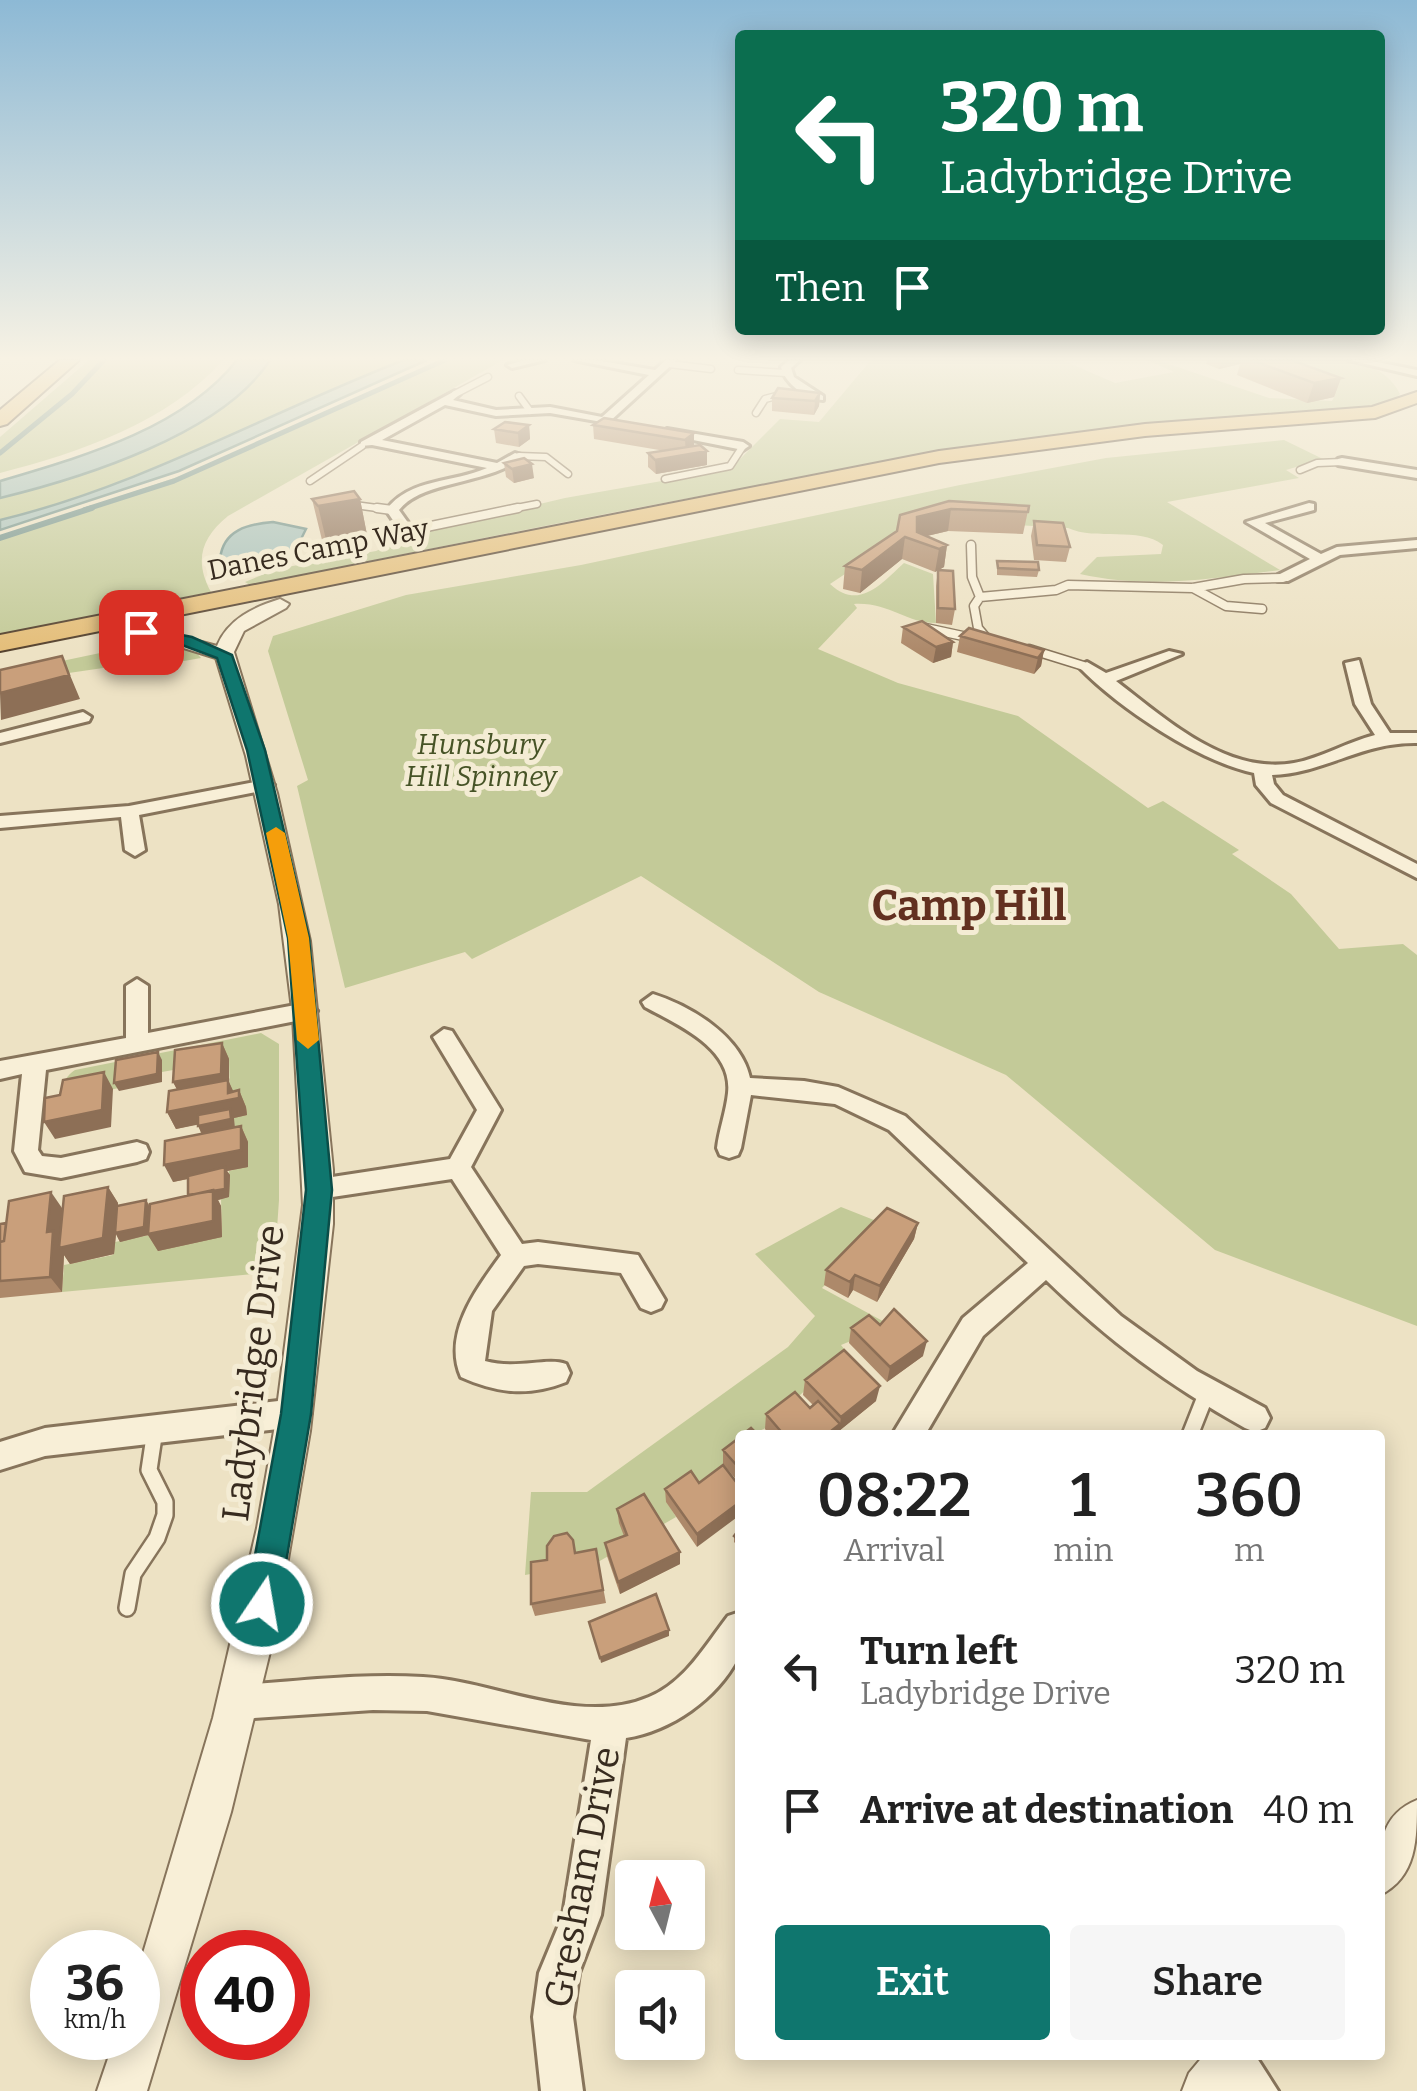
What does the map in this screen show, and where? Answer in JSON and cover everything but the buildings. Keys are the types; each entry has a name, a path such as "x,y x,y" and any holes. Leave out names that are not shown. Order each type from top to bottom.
{"highway":[{"name":"Danes Camp Way","path":"0,643 712,498 936,458"},
{"name":"Danes Camp Way","path":"0,660 720,510 1029,458"}],"street":[{"path":"447,458 499,467"},
{"path":"409,535 392,510 403,496 488,474 515,458"},
{"path":"1342,462 1416,473"},
{"path":"1253,522 1309,508"},
{"path":"1237,514 1320,558"},
{"path":"1282,578 1337,551 1417,544"},
{"path":"141,632 186,641 224,655 229,634 280,604"},
{"path":"1105,679 1174,654"},
{"name":"Ladybridge Drive","path":"122,2091 182,1910 240,1702 270,1572 296,1414 319,1190 298,938 264,785 224,655"},
{"path":"1353,664 1363,704 1384,736"},
{"path":"1087,666 1207,751 1262,770 1313,763 1356,743 1384,736 1417,738"},
{"path":"0,738 83,717"},
{"path":"1262,770 1265,785 1277,799 1412,869"},
{"path":"0,822 129,811 264,785"},
{"path":"129,811 135,850"},
{"path":"1388,879 1412,869"},
{"path":"138,986 138,1044"},
{"path":"653,1002 715,1039 733,1064 740,1086 729,1148"},
{"path":"0,1070 306,1011"},
{"path":"444,1037 489,1110 458,1168"},
{"path":"35,1064 26,1151 34,1165 61,1168 137,1152"},
{"path":"740,1086 823,1089 862,1102 897,1122 1111,1326 1207,1392 1255,1418"},
{"path":"319,1190 458,1168"},
{"path":"458,1168 516,1256"},
{"path":"556,1374 518,1380 487,1376 471,1368 472,1332 480,1299 516,1256 538,1253 628,1263 651,1300"},
{"path":"911,1430 939,1393 955,1354 975,1324 1046,1266"},
{"path":"0,1456 45,1442 296,1414"},
{"name":"Gresham Drive","path":"240,1702 398,1693 452,1697 553,1720 611,1722 654,1712 687,1692 735,1634"},
{"name":"Gresham Drive","path":"562,2091 553,2017 557,1988 582,1915 611,1722"},
{"path":"1385,1865 1417,1822"}],"lane":[{"path":"310,481 345,458"},
{"path":"548,458 568,474"},
{"path":"665,479 730,466 735,458"},
{"path":"1300,470 1325,462 1342,462"},
{"path":"334,502 392,510"},
{"path":"409,535 537,504"},
{"path":"971,545 972,577 980,596"},
{"path":"980,596 1068,586 1192,588 1244,578 1282,578"},
{"path":"1192,588 1226,606 1262,609"},
{"path":"980,596 974,606 978,628 989,641"},
{"path":"926,628 1004,644"},
{"path":"1018,647 1087,666"},
{"path":"1192,1430 1207,1392"},
{"path":"127,1608 132,1574 157,1538 165,1515 164,1502 149,1470 155,1430"}],"green space":[{"path":"0,458 54,458 0,473"},
{"path":"125,458 182,458 104,488 0,520 0,498"},
{"path":"224,458 331,458 228,516 212,533 202,560 211,592 0,634 0,537"},
{"path":"741,458 918,458 693,497 250,585 245,582 276,569 376,551 417,533 565,498 730,469"},
{"name":"Hunsbury Hill Spinney","path":"1106,458 1323,459 1286,470 1299,478 1167,502 1280,570 1180,581 1105,579 1080,574 1097,557 1161,554 1163,545 1142,536 943,521 872,556 830,584 841,592 860,595 878,586 904,563 933,574 936,623 877,606 854,604 857,608 818,649 898,683 1018,716 1148,808 1163,801 1239,850 1232,854 1291,894 1339,949 1403,944 1417,955 1417,1326 1215,1250 1006,1075 819,992 641,876 472,959 465,952 345,988 297,786 308,780 268,651 273,636 406,595 581,565"},
{"path":"143,644 182,646 201,658 167,664 158,660 0,683 0,674"},
{"path":"261,1033 279,1044 279,1200 274,1272 62,1292 64,1265 113,1255 115,1242 159,1233 222,1237 221,1199 229,1197 229,1171 248,1166 248,1143 235,1145 234,1117 246,1115 246,1108 230,1093 229,1060 162,1072 119,1088 74,1097 56,1115 62,1084 75,1070"},
{"path":"841,1207 884,1224 822,1288 890,1325 841,1345 851,1358 810,1387 766,1428 735,1430 735,1454 723,1464 730,1473 667,1502 676,1517 598,1562 525,1575 531,1492 587,1492 788,1347 815,1316 755,1254"}],"water":[{"path":"76,458 127,458 0,498 0,481"},
{"path":"179,458 209,458 0,530 0,520"},
{"path":"273,522 306,529 301,539 303,546 263,562 220,559 226,541 238,530"}],"waterway":[{"path":"84,510 174,481 226,458"},
{"path":"0,538 92,508"}],"slow traffic":[{"path":"276,833 298,938 308,1040"}],"district":[{"name":"Camp Hill","path":"969,905"}],"route":[{"path":"141,632 186,641 224,655 256,750 298,938 319,1190 296,1414 262,1604"}]}
